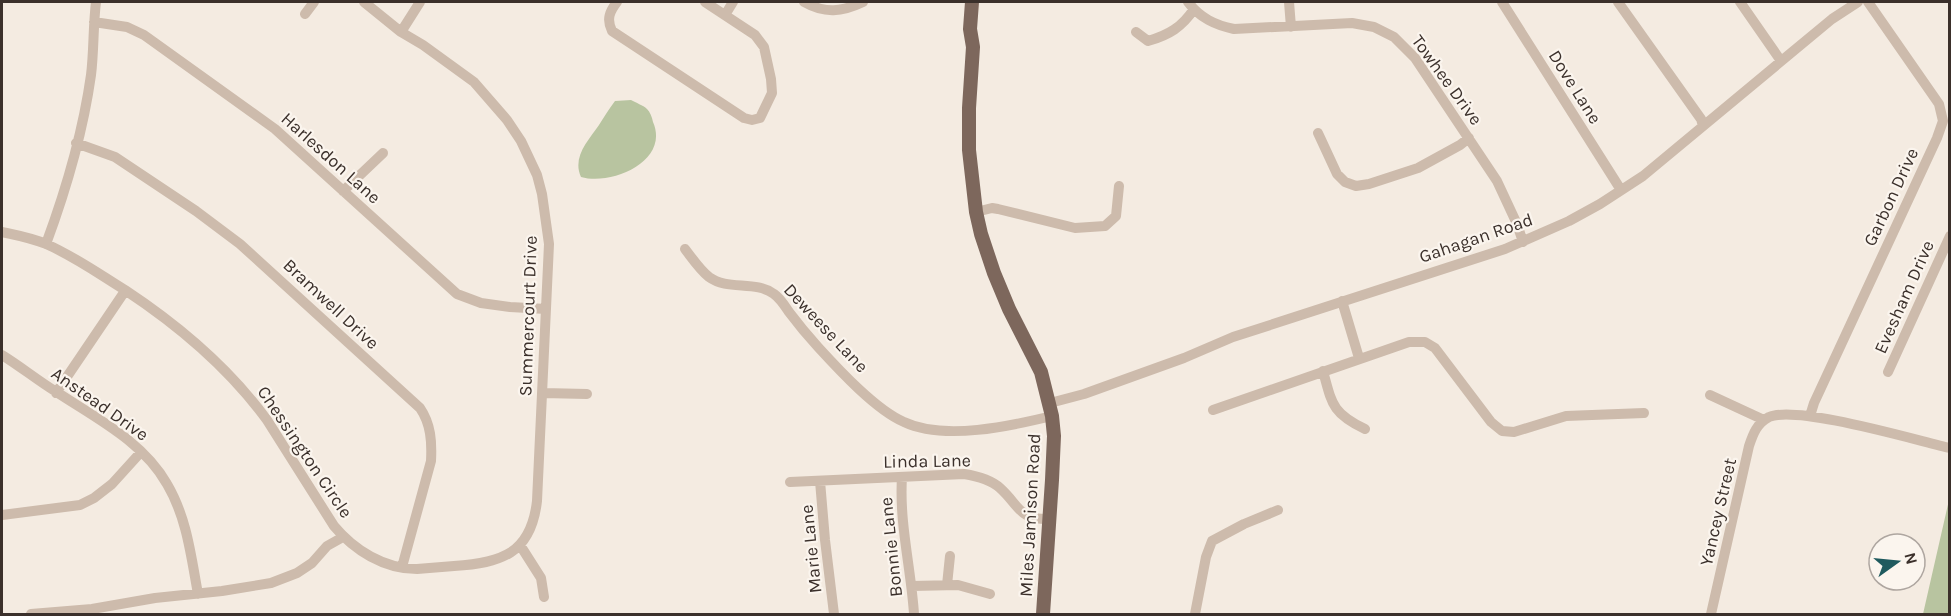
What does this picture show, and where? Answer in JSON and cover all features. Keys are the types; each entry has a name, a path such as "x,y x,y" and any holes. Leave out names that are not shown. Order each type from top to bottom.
{"main road":[{"name":"Miles Jamison Road","path":"972,2 970,29 973,47 969,150 976,212 994,273 1038,365 1051,409 1054,436 1042,615"}],"street":[{"path":"46,244 61,203 82,124 91,73 96,2"},
{"path":"305,14 314,2"},
{"name":"Summercourt Drive","path":"364,2 401,32 474,82 507,120 521,141 537,175 549,244 543,393 536,511 530,530 520,545"},
{"path":"401,32 420,2"},
{"path":"617,2 608,16 612,31 744,118 753,120 760,118 772,93 764,47 754,35 705,2"},
{"path":"725,15 733,2"},
{"path":"804,2 818,9 831,11 844,10 863,2"},
{"path":"1289,2 1291,27"},
{"name":"Dove Lane","path":"1502,2 1621,190"},
{"path":"1618,2 1701,119 1703,126"},
{"path":"1740,2 1781,61"},
{"name":"Gahagan Road","path":"1051,409 1084,394 1184,358 1233,337 1523,242 1585,213 1643,176 1832,19 1858,2"},
{"name":"Garbon Drive","path":"1810,416 1860,301 1937,138 1942,121 1939,104 1868,2"},
{"path":"1136,32 1148,41 1172,33 1187,20 1191,5"},
{"name":"Towhee Drive","path":"1191,5 1211,22 1234,29 1352,23 1374,27 1394,37 1415,58 1497,181 1523,242"},
{"name":"Harlesdon Lane","path":"93,22 127,27 144,35 275,129 457,294 481,303 546,309"},
{"path":"1318,133 1337,174 1345,182 1356,186 1370,184 1418,168 1469,138"},
{"name":"Bramwell Drive","path":"76,143 115,157 196,211 240,244 420,408 427,419 430,433 431,461 402,567"},
{"path":"343,191 384,153"},
{"path":"976,212 992,208 1075,228 1105,226 1116,216 1119,186"},
{"name":"Chessington Circle","path":"2,232 46,244 91,267 148,305 180,330 248,395 267,420 319,504 343,537 368,555 387,564 402,567"},
{"name":"Evesham Drive","path":"1888,372 1950,236"},
{"name":"Deweese Lane","path":"685,249 711,278 763,288 776,295 807,335 837,368 886,411 905,423 926,429 961,430 1024,423 1051,409"},
{"path":"56,393 125,291"},
{"path":"1342,301 1359,358"},
{"path":"1213,410 1359,358 1409,342 1420,341 1431,344 1491,422 1508,432 1521,431 1566,416 1644,413"},
{"name":"Anstead Drive","path":"2,355 108,426 141,452 162,476 180,510 189,539 198,594"},
{"path":"1323,371 1335,409 1365,429"},
{"path":"543,393 587,394"},
{"path":"1710,395 1764,420 1781,414 1810,416 1950,448"},
{"name":"Yancey Street","path":"1712,615 1749,446 1754,433 1764,420"},
{"path":"2,515 80,505 94,498 112,484 141,452"},
{"name":"Linda Lane","path":"790,482 964,474 980,477 1000,488 1026,515 1037,519 1050,519"},
{"name":"Bonnie Lane","path":"902,477 904,543 912,585 914,615"},
{"name":"Marie Lane","path":"820,481 834,615"},
{"path":"1195,615 1206,556 1212,541 1278,510"},
{"name":"Chessington Circle","path":"31,615 92,609 280,580 312,563 327,546 343,537"},
{"path":"402,567 486,563 520,545 541,578 544,597"},
{"path":"947,585 950,556"},
{"path":"912,585 962,585 990,594"}],"green space":[{"path":"631,100 648,110 653,120 656,136 653,148 646,159 635,168 608,178 581,177 578,163 586,143 615,101"},
{"path":"1949,500 1949,614 1923,614"}]}
